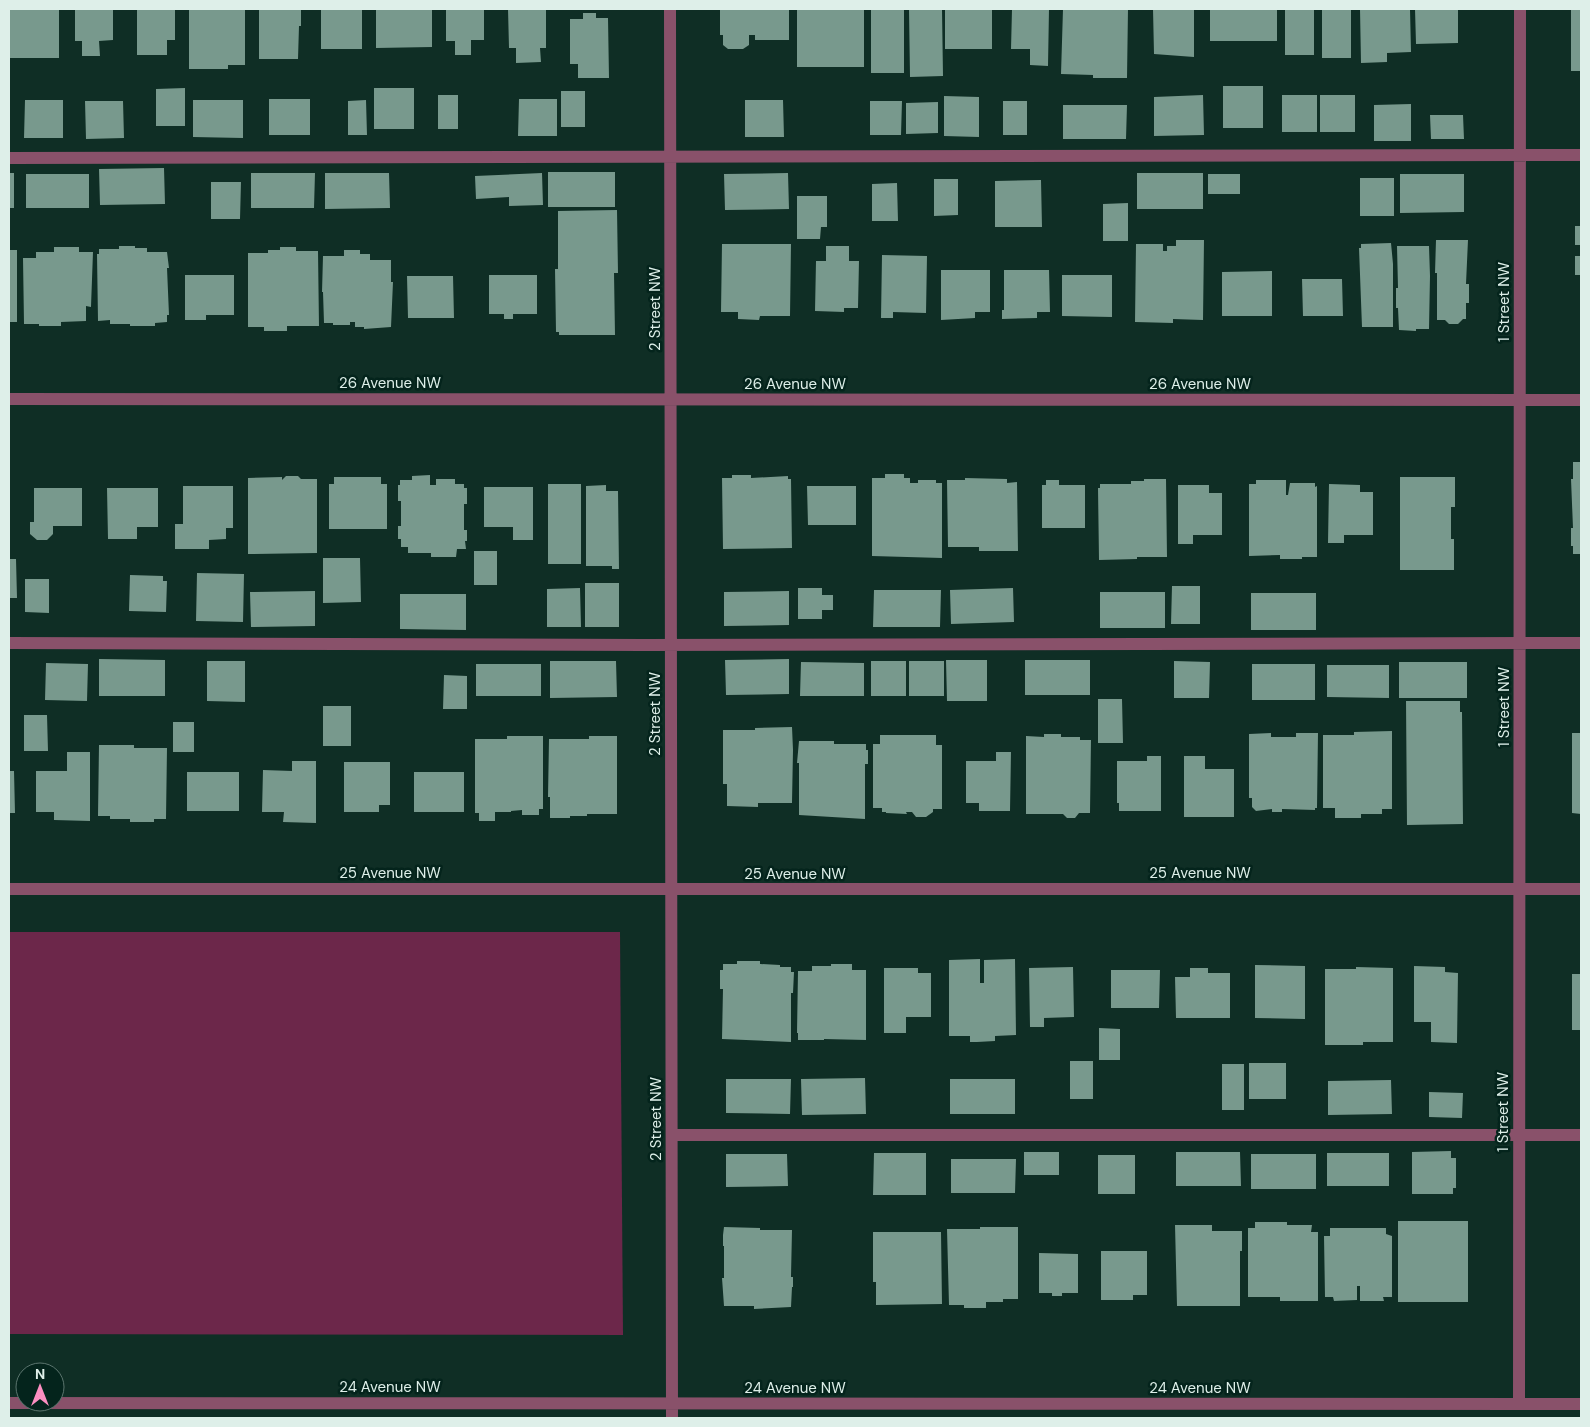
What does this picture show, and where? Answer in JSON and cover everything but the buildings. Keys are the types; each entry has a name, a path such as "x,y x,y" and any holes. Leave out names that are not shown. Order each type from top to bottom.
{"street":[{"name":"2 Street NW","path":"670,9 672,1418"},
{"name":"1 Street NW","path":"1519,1404 1520,9"},
{"path":"9,158 1581,155"},
{"name":"26 Avenue NW","path":"9,400 1581,400"},
{"path":"9,643 671,645 1581,643"},
{"name":"25 Avenue NW","path":"9,888 672,890 1581,889"},
{"path":"672,1135 1581,1135"},
{"name":"24 Avenue NW","path":"9,1403 1581,1404"}],"shaded area":[{"path":"9,932 620,932 623,1335 9,1334"}]}
